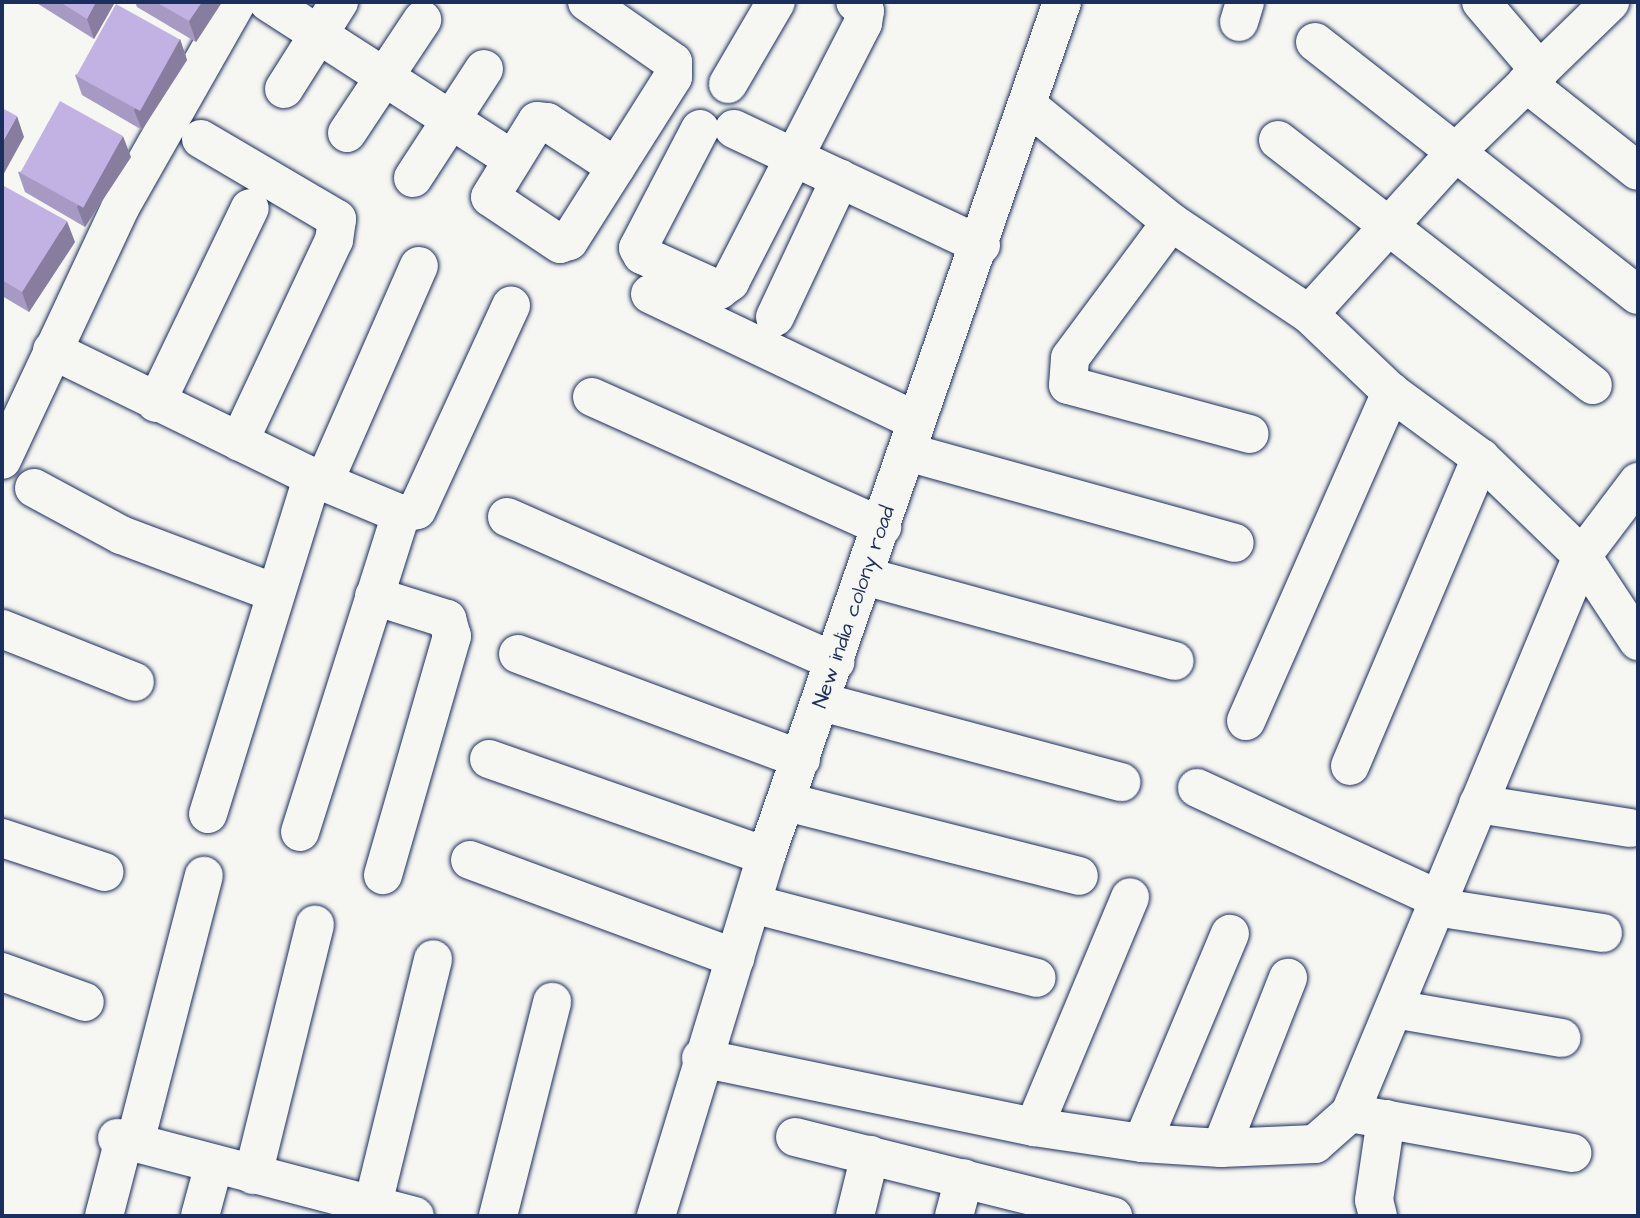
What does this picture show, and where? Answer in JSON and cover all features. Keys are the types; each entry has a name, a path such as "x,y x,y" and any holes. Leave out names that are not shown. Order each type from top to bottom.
{"street":[{"path":"2,460 121,206 237,2"},
{"path":"268,2 512,159"},
{"path":"284,89 340,2"},
{"path":"587,2 673,62 673,77 616,167 569,241 560,244 491,201 491,193 512,159 542,120 616,167"},
{"path":"728,84 776,2"},
{"path":"855,2 866,16 796,158 730,282 719,290 712,289 642,255 638,248 717,129 796,158 981,245"},
{"name":"New india colony road","path":"656,1216 701,1058 753,904 766,856 787,802 911,437 981,245 1062,2"},
{"path":"1481,2 1533,77 1638,171"},
{"path":"1309,314 1457,152 1610,2"},
{"path":"347,134 422,20"},
{"path":"1315,42 1638,295"},
{"path":"412,178 484,69"},
{"path":"1027,105 1171,222 1309,314 1391,392 1481,458 1581,556 1638,640"},
{"path":"201,139 338,219 334,240 239,442"},
{"path":"1278,140 1593,385"},
{"path":"775,317 840,178"},
{"path":"156,403 250,208"},
{"path":"1171,222 1070,358 1068,385 1250,434"},
{"path":"208,814 275,593 318,480 419,267"},
{"path":"650,294 911,437 1235,543"},
{"path":"52,350 318,480 401,514 417,510 511,306"},
{"path":"1246,721 1391,392"},
{"path":"592,397 882,527"},
{"path":"1350,766 1481,458"},
{"path":"1378,1216 1374,1200 1368,1116 1394,1009 1581,556 1638,482"},
{"path":"34,488 121,535 275,593"},
{"path":"300,832 401,514"},
{"path":"507,517 835,662"},
{"path":"864,576 1175,661"},
{"path":"374,596 447,619 452,636 383,874"},
{"path":"2,629 135,682"},
{"path":"518,654 801,759"},
{"path":"821,702 1121,782"},
{"path":"489,760 766,856"},
{"path":"1197,788 1437,903 1603,933"},
{"path":"787,802 1079,876"},
{"path":"1478,804 1630,828"},
{"path":"2,838 104,872"},
{"path":"470,860 735,958"},
{"path":"104,1216 204,876"},
{"path":"1034,1127 1130,897"},
{"path":"753,904 1037,978"},
{"path":"253,1175 315,925"},
{"path":"1142,1143 1230,934"},
{"path":"373,1204 433,959"},
{"path":"2,972 85,1002"},
{"path":"1221,1148 1288,978"},
{"path":"498,1216 552,1002"},
{"path":"1394,1009 1562,1038"},
{"path":"701,1058 1034,1127 1142,1143 1221,1148 1315,1144 1368,1116 1572,1153"},
{"path":"795,1137 1113,1216"},
{"path":"125,1139 253,1175 293,1201 373,1204 413,1216"},
{"path":"855,1216 870,1155"},
{"path":"200,1216 214,1164"},
{"path":"954,1216 964,1178"}],"building":[{"path":"60,2 96,2 87,19"},
{"path":"156,2 202,2 189,21"},
{"path":"116,4 180,39 140,111 76,76"},
{"path":"60,101 123,136 83,208 20,173"},
{"path":"2,108 17,116 2,143"},
{"path":"4,186 67,221 22,292 2,280"}]}
